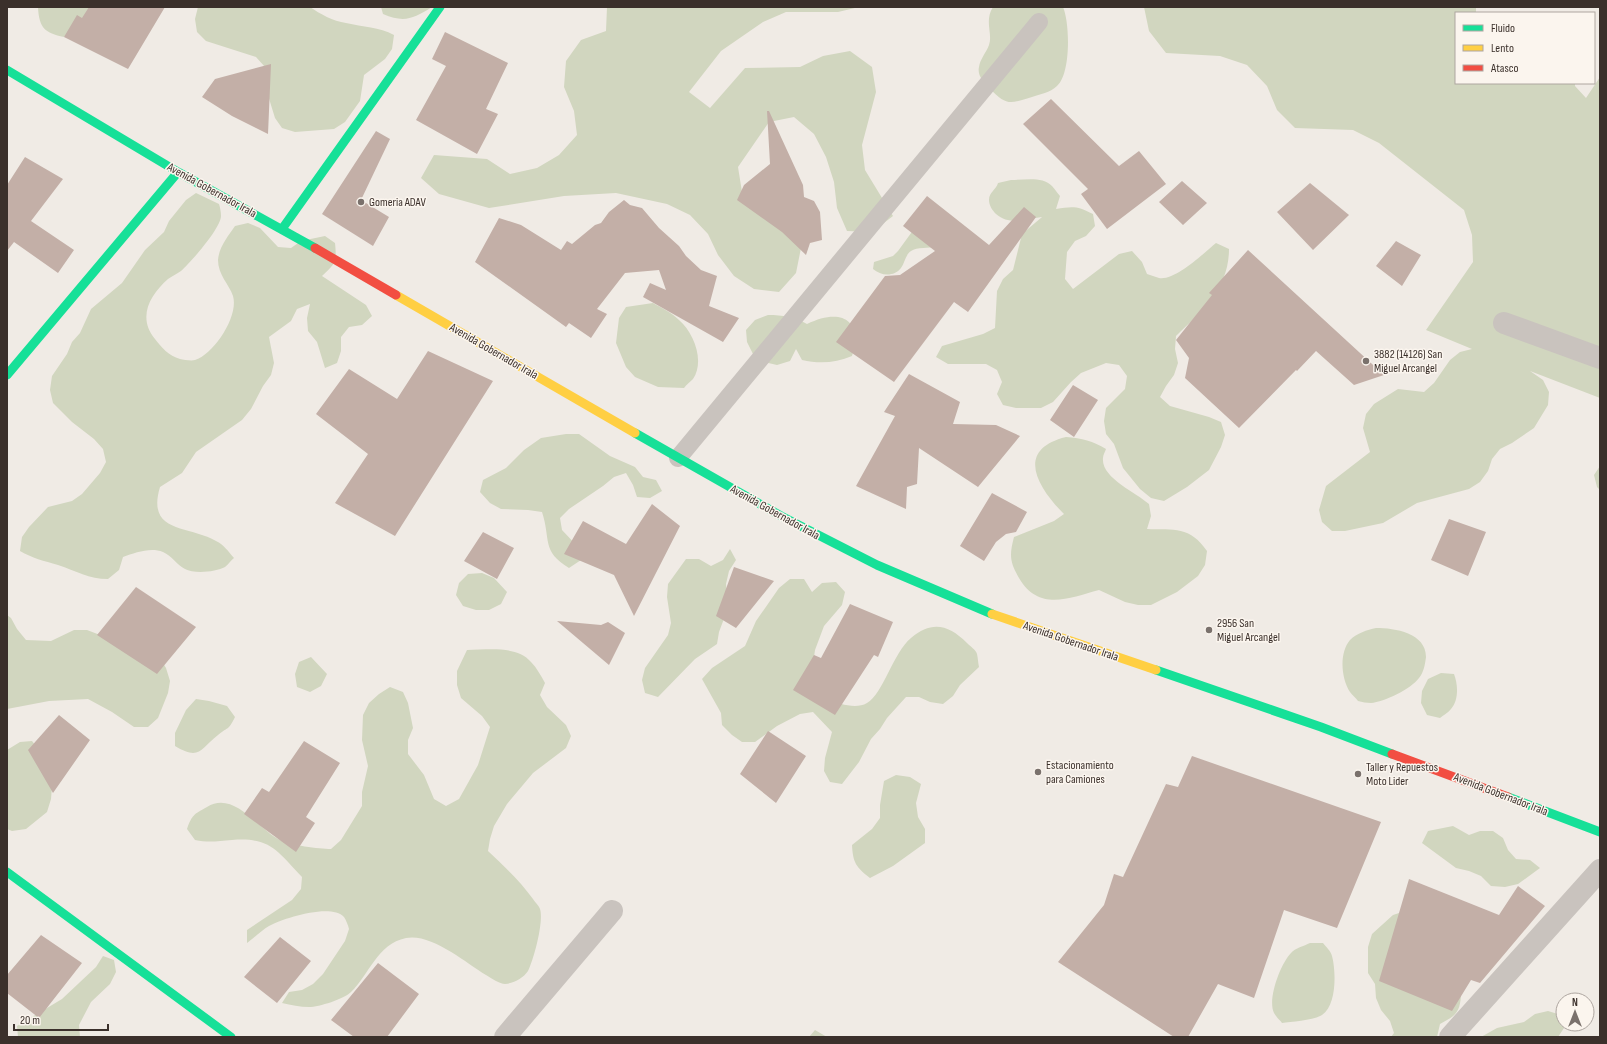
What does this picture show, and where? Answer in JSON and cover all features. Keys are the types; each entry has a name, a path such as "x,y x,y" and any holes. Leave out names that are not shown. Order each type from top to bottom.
{"main road":[{"path":"282,229 440,7"},
{"name":"Avenida Gobernador Irala","path":"7,70 178,172 282,229 678,458 781,516 877,565 981,610 1321,727 1600,832"},
{"path":"7,375 178,172"},
{"path":"7,872 231,1037"}],"street":[{"path":"1504,324 1600,358"},
{"path":"1450,1037 1600,870"},
{"path":"505,1037 612,911"}],"lane":[{"path":"678,458 1039,22"}],"green space":[{"path":"38,7 95,7 64,37 52,34 44,28 40,20"},
{"path":"198,7 310,7 322,15 336,21 377,29 394,35 392,49 385,59 364,75 360,101 345,122 334,129 295,132 282,128 275,118 267,92 265,67 256,57 206,41 197,32 195,19"},
{"path":"381,7 432,7 414,17 403,19 390,17 383,14"},
{"path":"607,7 859,7 838,12 786,12 763,22 721,51 689,92 710,108 745,68 800,67 823,56 850,51 872,67 876,92 862,145 865,170 893,216 872,232 847,231 837,208 834,182 826,157 814,134 794,117 769,122 738,167 742,192 801,248 796,273 779,292 754,289 734,276 718,255 708,234 690,215 667,204 616,193 564,196 489,208 439,194 421,178 434,155 487,159 510,174 537,168 559,155 577,135 574,111 564,87 566,61 581,40 606,31"},
{"path":"993,7 1063,7 1067,24 1068,48 1065,71 1062,80 1057,86 1045,93 1009,102 1000,98 983,81 979,73 979,67 990,41 989,17"},
{"path":"1144,7 1476,7 1476,12 1455,12 1455,84 1575,84 1575,86 1586,98 1600,77 1600,398 1530,371 1543,380 1549,392 1548,405 1534,428 1512,443 1500,449 1492,459 1488,471 1480,482 1469,489 1417,503 1383,523 1345,531 1332,531 1322,522 1319,510 1326,486 1370,452 1363,428 1366,414 1374,404 1398,389 1424,392 1434,383 1450,360 1460,352 1472,349 1426,330 1473,262 1472,235 1464,210 1379,143 1353,130 1295,128 1277,110 1267,86 1247,65 1220,56 1166,53 1149,31"},
{"path":"1033,179 1044,181 1052,186 1060,196 1056,209 1075,207 1093,214 1095,226 1086,236 1075,241 1067,252 1065,279 1073,289 1119,254 1132,251 1142,262 1147,274 1159,278 1166,278 1181,271 1216,243 1229,249 1228,263 1219,287 1204,308 1176,336 1175,349 1178,363 1174,375 1160,397 1170,406 1221,422 1225,435 1221,447 1209,470 1187,487 1164,501 1151,498 1140,489 1123,468 1114,444 1106,434 1104,421 1106,408 1125,389 1127,376 1119,365 1106,363 1081,373 1053,402 1041,408 1016,408 1003,405 997,394 1002,382 997,370 986,364 948,364 936,357 942,346 983,334 995,328 997,291 1003,279 1013,270 1022,234 1042,217 1012,221 1001,218 996,214 990,204 990,195 998,183 1011,180"},
{"path":"196,193 219,204 221,214 220,221 205,245 181,271 168,279 156,292 151,299 146,315 150,331 155,339 166,351 176,358 195,360 202,356 217,342 229,323 234,304 233,296 222,275 218,265 218,260 224,242 235,226 248,223 260,228 278,247 291,248 301,241 325,236 335,243 336,254 334,262 322,276 366,305 372,316 362,325 349,327 341,337 341,351 337,363 325,368 317,342 308,331 307,318 310,304 297,309 291,321 269,337 274,363 271,375 263,386 251,409 242,420 196,452 182,473 160,487 157,502 159,513 164,521 173,526 205,536 221,544 234,558 225,567 205,572 189,571 163,552 148,550 123,557 119,570 108,579 101,579 29,556 20,551 22,537 29,527 48,507 72,501 82,494 100,473 106,462 103,449 94,439 72,422 53,403 50,390 52,376 67,354 72,342 80,333 91,309 122,283 145,250 164,232 169,221 186,200"},
{"path":"914,229 936,247 920,248 911,251 907,255 901,268 895,273 884,274 873,269 874,262 893,256"},
{"path":"653,303 679,320 689,332 696,348 698,364 696,372 693,379 684,388 658,387 635,377 626,367 616,343 619,318 626,307"},
{"path":"768,315 788,317 807,324 829,317 838,317 846,320 851,325 855,333 855,343 852,356 834,361 808,361 802,360 796,349 790,361 777,365 764,362 753,354 747,342 746,330 755,320"},
{"path":"566,434 579,434 610,456 635,467 643,477 656,480 662,491 650,498 637,497 633,485 626,473 614,477 569,509 560,518 562,530 579,548 581,560 569,568 554,556 548,544 545,521 542,512 501,509 490,503 480,492 483,480 506,468 524,450 541,438"},
{"path":"1066,437 1087,440 1106,449 1103,458 1104,465 1108,472 1120,484 1149,504 1151,516 1147,529 1181,531 1188,533 1201,543 1207,551 1205,565 1198,576 1177,592 1151,605 1138,605 1125,602 1099,590 1066,599 1055,600 1045,599 1027,589 1019,578 1011,559 1011,549 1014,537 1054,521 1064,514 1054,504 1039,482 1036,471 1036,460 1040,451 1050,443"},
{"path":"1600,466 1600,490 1597,487 1594,475"},
{"path":"730,549 736,560 729,571 726,584 728,608 719,632 717,644 695,659 658,697 645,693 642,680 645,668 668,635 671,623 667,597 668,584 686,559 699,559 711,566 723,560"},
{"path":"482,573 494,578 507,592 501,604 489,610 476,610 463,606 456,595 459,583 468,574"},
{"path":"790,579 804,579 812,592 822,583 836,582 845,592 842,605 824,626 815,650 813,664 828,700 852,706 867,703 878,691 905,645 911,638 926,629 940,627 954,632 973,648 977,654 979,667 960,685 953,696 943,704 930,702 919,697 906,697 871,739 859,762 842,784 830,782 824,771 825,758 832,732 813,712 800,714 777,726 755,742 742,742 722,725 721,713 702,679 712,668 745,646 756,621 779,588"},
{"path":"7,615 11,618 17,629 26,640 51,641 74,630 87,630 160,658 166,668 170,681 168,693 158,718 148,727 134,727 112,712 88,699 49,701 7,709"},
{"path":"1376,628 1392,629 1415,637 1421,642 1425,649 1426,657 1422,673 1410,686 1383,700 1366,703 1358,701 1347,686 1342,666 1343,658 1346,645 1350,640 1359,634"},
{"path":"492,649 510,651 525,657 539,672 545,683 540,695 547,707 566,725 571,736 566,748 533,773 507,804 494,826 490,839 488,851 528,892 540,909 541,922 538,940 528,971 521,978 503,984 490,978 458,956 437,944 416,938 406,938 396,941 381,953 348,995 313,1007 302,1007 282,1003 289,992 302,990 313,984 323,974 345,941 349,929 344,917 338,913 329,911 307,913 285,919 269,926 247,943 247,930 292,900 301,889 302,877 279,853 265,844 245,840 209,842 195,840 187,829 190,821 196,813 207,807 217,803 227,803 245,813 280,840 290,844 331,849 341,840 362,806 362,792 368,766 362,740 363,715 369,703 390,687 403,692 408,703 413,728 408,740 408,754 424,775 434,799 446,806 459,799 478,765 490,727 482,716 461,698 457,685 457,671 467,650"},
{"path":"311,657 327,674 321,686 310,692 297,687 295,674 299,662"},
{"path":"1441,673 1454,674 1457,697 1450,710 1440,718 1427,715 1421,703 1422,691 1428,679"},
{"path":"196,699 227,706 235,717 229,726 203,749 195,753 190,753 175,746 175,733 186,710"},
{"path":"32,741 48,761 53,774 51,799 47,812 26,829 12,831 7,829 7,750 20,742"},
{"path":"896,775 910,777 921,784 916,803 918,817 925,829 925,843 893,866 870,878 861,871 856,864 853,856 852,845 872,829 880,818 880,805 884,781"},
{"path":"1453,826 1469,835 1480,831 1493,831 1503,838 1508,850 1516,859 1530,860 1540,868 1518,884 1505,887 1491,886 1481,876 1456,868 1422,843 1428,831"},
{"path":"1405,911 1461,995 1458,1010 1453,1016 1440,1024 1437,1037 1391,1037 1394,1033 1390,1021 1381,1010 1376,998 1375,984 1368,973 1368,947 1372,934 1393,915"},
{"path":"1310,943 1323,943 1330,951 1335,979 1333,996 1327,1010 1319,1017 1282,1023 1274,1013 1272,1007 1272,999 1279,973 1287,958 1293,951"},
{"path":"103,956 114,960 116,972 110,984 91,1002 79,1025 80,1037 18,1037 17,1026 62,999 96,967"},
{"path":"1548,1011 1555,1013 1555,1032 1561,1032 1558,1037 1481,1037 1497,1028 1524,1022 1535,1014"},
{"path":"815,1030 827,1037 809,1037"}],"building":[{"path":"89,7 165,7 128,69 64,37 77,15 82,18"},
{"path":"445,32 508,63 486,109 498,114 477,154 416,120 446,66 432,59"},
{"path":"271,64 268,134 232,116 202,97 215,79"},
{"path":"1051,99 1119,166 1139,151 1166,184 1107,229 1081,194 1088,189 1023,124"},
{"path":"767,111 769,111 803,185 804,197 814,201 820,212 822,240 810,243 806,255 782,232 737,200 744,185 770,164"},
{"path":"376,131 390,139 361,200 389,217 373,246 322,214"},
{"path":"25,157 63,179 31,221 74,250 58,273 14,242 7,251 7,185"},
{"path":"1182,181 1207,203 1183,225 1159,202"},
{"path":"1310,183 1349,215 1313,250 1277,212"},
{"path":"927,196 989,245 1024,207 1036,217 968,312 954,302 894,382 836,342 885,276 900,275 935,251 903,226"},
{"path":"624,200 630,205 642,208 659,228 679,246 686,256 701,270 717,276 709,306 739,318 723,342 643,297 650,283 666,290 659,270 625,273 597,309 607,314 591,338 569,323 566,327 475,262 499,218 521,225 561,250 567,241 572,244 595,225 601,223 609,212"},
{"path":"1396,241 1421,255 1402,286 1376,266"},
{"path":"1248,250 1384,375 1354,385 1316,351 1239,428 1185,378 1189,358 1176,340 1212,295 1209,293"},
{"path":"428,351 493,381 395,536 335,503 368,454 316,414 349,369 397,399"},
{"path":"909,374 960,402 953,424 996,425 1020,436 978,487 919,448 917,484 907,487 906,509 856,486 895,416 884,412"},
{"path":"1073,385 1098,400 1074,437 1050,420"},
{"path":"992,493 1027,512 1016,532 1006,534 996,542 984,561 960,546"},
{"path":"652,504 680,526 634,616 614,575 564,554 583,521 626,544"},
{"path":"1449,519 1486,532 1468,576 1431,560"},
{"path":"483,532 514,548 497,579 464,561"},
{"path":"734,567 774,581 736,628 716,616"},
{"path":"136,587 196,627 157,674 97,635"},
{"path":"850,604 893,622 878,657 874,655 835,715 793,690 814,655 821,658"},
{"path":"557,621 601,625 608,622 625,633 609,665"},
{"path":"59,715 90,740 53,793 28,750"},
{"path":"768,731 806,756 776,803 740,774"},
{"path":"304,741 340,763 306,817 315,823 296,852 244,814 262,788 269,792"},
{"path":"1192,756 1381,822 1337,928 1284,910 1254,998 1218,984 1188,1037 1174,1037 1058,962 1104,905 1114,874 1123,877 1166,784 1178,787"},
{"path":"1409,879 1499,915 1518,886 1545,906 1480,983 1471,980 1452,1011 1379,981"},
{"path":"41,935 82,963 39,1018 7,993 7,975"},
{"path":"280,937 311,961 277,1003 244,977"},
{"path":"378,963 419,994 387,1037 354,1037 331,1020"}],"traffic: fast":[{"path":"282,229 440,7"},
{"path":"7,70 178,172 315,248"},
{"path":"7,375 178,172"},
{"path":"635,433 781,516 877,565 992,614"},
{"path":"1156,670 1321,727 1392,754"},
{"path":"1508,797 1600,832"},
{"path":"7,872 231,1037"}],"traffic: slow":[{"path":"396,295 635,433"},
{"path":"992,614 1156,670"}],"traffic: jam":[{"path":"315,248 396,295"},
{"path":"1392,754 1508,797"}],"place":[{"name":"Gomeria ADAV","path":"361,202"},
{"name":"3882 (14126) San Miguel Arcangel","path":"1366,361"},
{"name":"2956 San Miguel Arcangel","path":"1209,630"},
{"name":"Estacionamiento para Camiones","path":"1038,772"},
{"name":"Taller y Repuestos Moto Lider","path":"1358,774"}]}
